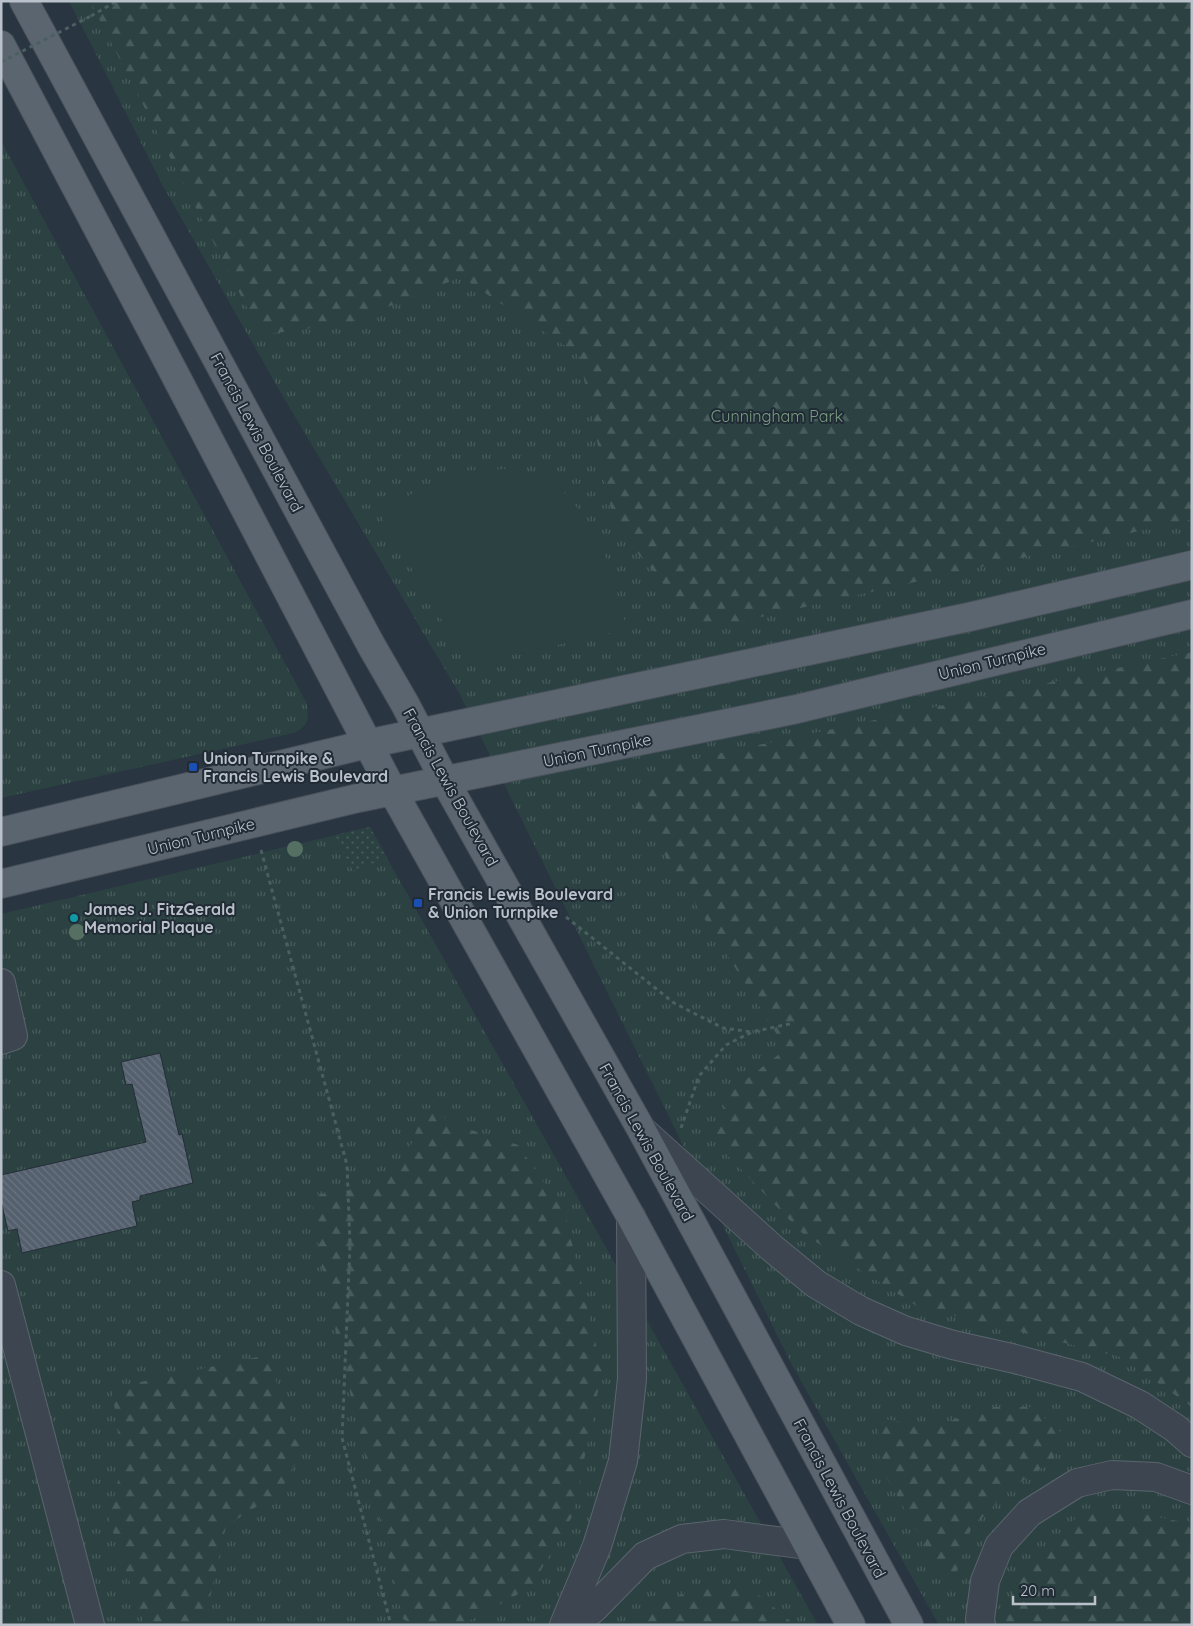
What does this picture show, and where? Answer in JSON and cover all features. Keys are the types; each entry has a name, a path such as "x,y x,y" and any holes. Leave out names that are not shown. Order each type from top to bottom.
{"main road":[{"name":"Francis Lewis Boulevard","path":"24,1 445,781 640,1129 909,1625"},
{"path":"1,45 170,364 367,744 631,1217 851,1625"},
{"path":"1,832 419,732 580,700 969,617 1192,565"},
{"name":"Union Turnpike","path":"1,884 392,790 445,781 797,709 1192,614"}],"lane":[{"path":"1,983 13,1036 1,1040"},
{"path":"640,1129 772,1248 816,1284 861,1311 906,1332 1082,1377 1140,1405 1175,1428 1192,1443"},
{"path":"564,1625 597,1546 623,1461 632,1380 631,1217"},
{"path":"1,1285 90,1625"},
{"path":"981,1625 985,1581 999,1546 1029,1513 1077,1483 1112,1475 1156,1477 1192,1490"},
{"path":"574,1625 595,1607 645,1556 682,1538 724,1534 807,1545"}],"path":[{"path":"1,62 117,1"},
{"path":"260,850 347,1165 350,1245 342,1438 391,1625"},
{"path":"566,917 674,1003 723,1028 752,1032"},
{"path":"681,1129 699,1076 726,1045 752,1032 794,1024"}],"green space":[{"name":"Cunningham Park","path":"69,1 1192,1 1192,1625 939,1625 792,1365 459,693 278,388 163,186"},
{"path":"90,1 1192,1 1192,519 704,630 615,527 579,355 461,277 348,323 261,335"},
{"path":"1,141 306,702 307,720 303,727 294,733 1,798"},
{"path":"504,469 550,476 583,515 609,563 627,629 468,665 378,511 457,471"},
{"path":"1192,652 1192,1407 1121,1357 917,1306 802,1233 712,1139 731,1091 786,1049 634,806 674,763"},
{"path":"370,827 818,1625 1,1625 1,914"},
{"path":"370,827 387,858 353,871 335,835"},
{"path":"424,1108 465,1128 518,1145 565,1213 602,1371 573,1515 531,1587 462,1625 415,1625 403,1619 326,1289 310,1196 385,1182 405,1162"},
{"path":"267,1355 290,1420 303,1449 281,1491 226,1526 204,1625 141,1625 143,1621 109,1520 122,1463 112,1388"},
{"path":"985,1407 1032,1407 1065,1436 1051,1462 1007,1491 968,1533 951,1593 880,1465 878,1418 909,1423 948,1422"},
{"path":"1129,1511 1192,1524 1192,1625 1006,1625 1008,1601 1039,1553 1079,1515"},
{"path":"702,1586 748,1586 795,1625 633,1625 644,1610"}],"building":[{"path":"160,1053 179,1135 182,1134 193,1183 140,1196 140,1200 132,1202 137,1226 22,1253 17,1229 8,1231 1,1201 1,1175 146,1142 132,1084 126,1085 121,1062"}],"place":[{"name":"Union Turnpike & Francis Lewis Boulevard","path":"193,767"},
{"name":"Francis Lewis Boulevard & Union Turnpike","path":"418,903"},
{"name":"James J. FitzGerald Memorial Plaque","path":"74,918"}]}
